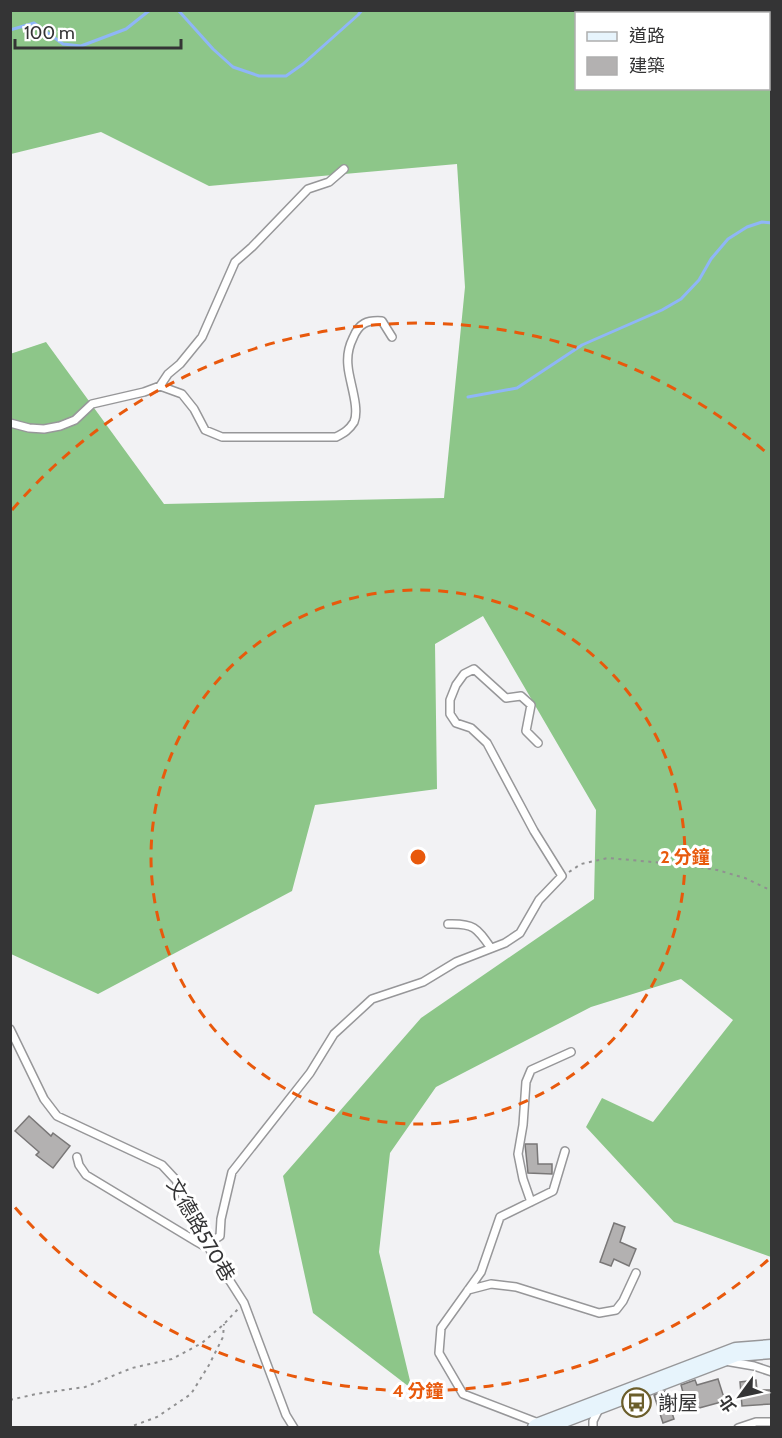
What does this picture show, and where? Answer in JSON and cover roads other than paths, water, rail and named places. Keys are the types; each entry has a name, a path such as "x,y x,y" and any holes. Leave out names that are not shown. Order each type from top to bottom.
{"main road":[{"path":"540,1426 736,1352 771,1349"}],"lane":[{"path":"10,423 36,429 60,426 75,420 92,404 160,386 201,337 235,261 252,247 308,189 329,182 344,169"},
{"path":"160,386 182,394 194,409 205,430 222,437 336,436 347,431 355,420 355,403 347,364 350,345 356,330 366,322 382,321 392,337"},
{"path":"77,1157 86,1175 204,1246 220,1236 221,1219 232,1172 310,1073 334,1034 372,999 423,982 456,962 505,944 520,933 539,900 562,876 534,831 487,743 471,728 456,723 450,714 450,700 456,685 464,674 474,669 506,698 521,696 531,705 526,731 538,743"},
{"path":"448,924 471,925 482,934 491,948"},
{"name":"文德路570巷","path":"10,1029 44,1099 57,1116 162,1165 176,1180 198,1231 244,1303 286,1415 294,1428"},
{"path":"531,1202 518,1154 523,1125 525,1082 531,1070 571,1052"},
{"path":"540,1426 463,1394 439,1353 441,1328 481,1272 500,1217 553,1191 565,1151"},
{"path":"468,1290 491,1284 516,1287 599,1313 616,1310 623,1301 636,1273"},
{"path":"717,1359 754,1366 771,1372"},
{"path":"592,1428 593,1421 603,1402"},
{"path":"738,1428 756,1422 771,1422"}],"waterway":[{"path":"10,30 34,23 63,44 81,46 126,29 150,10"},
{"path":"178,10 213,49 233,67 259,76 286,76 303,64 362,10"},
{"path":"468,397 517,388 582,345 662,310 681,299 699,280 711,259 728,239 747,227 762,222 772,223"}],"place":[{"name":"謝屋","path":"637,1403"}]}
